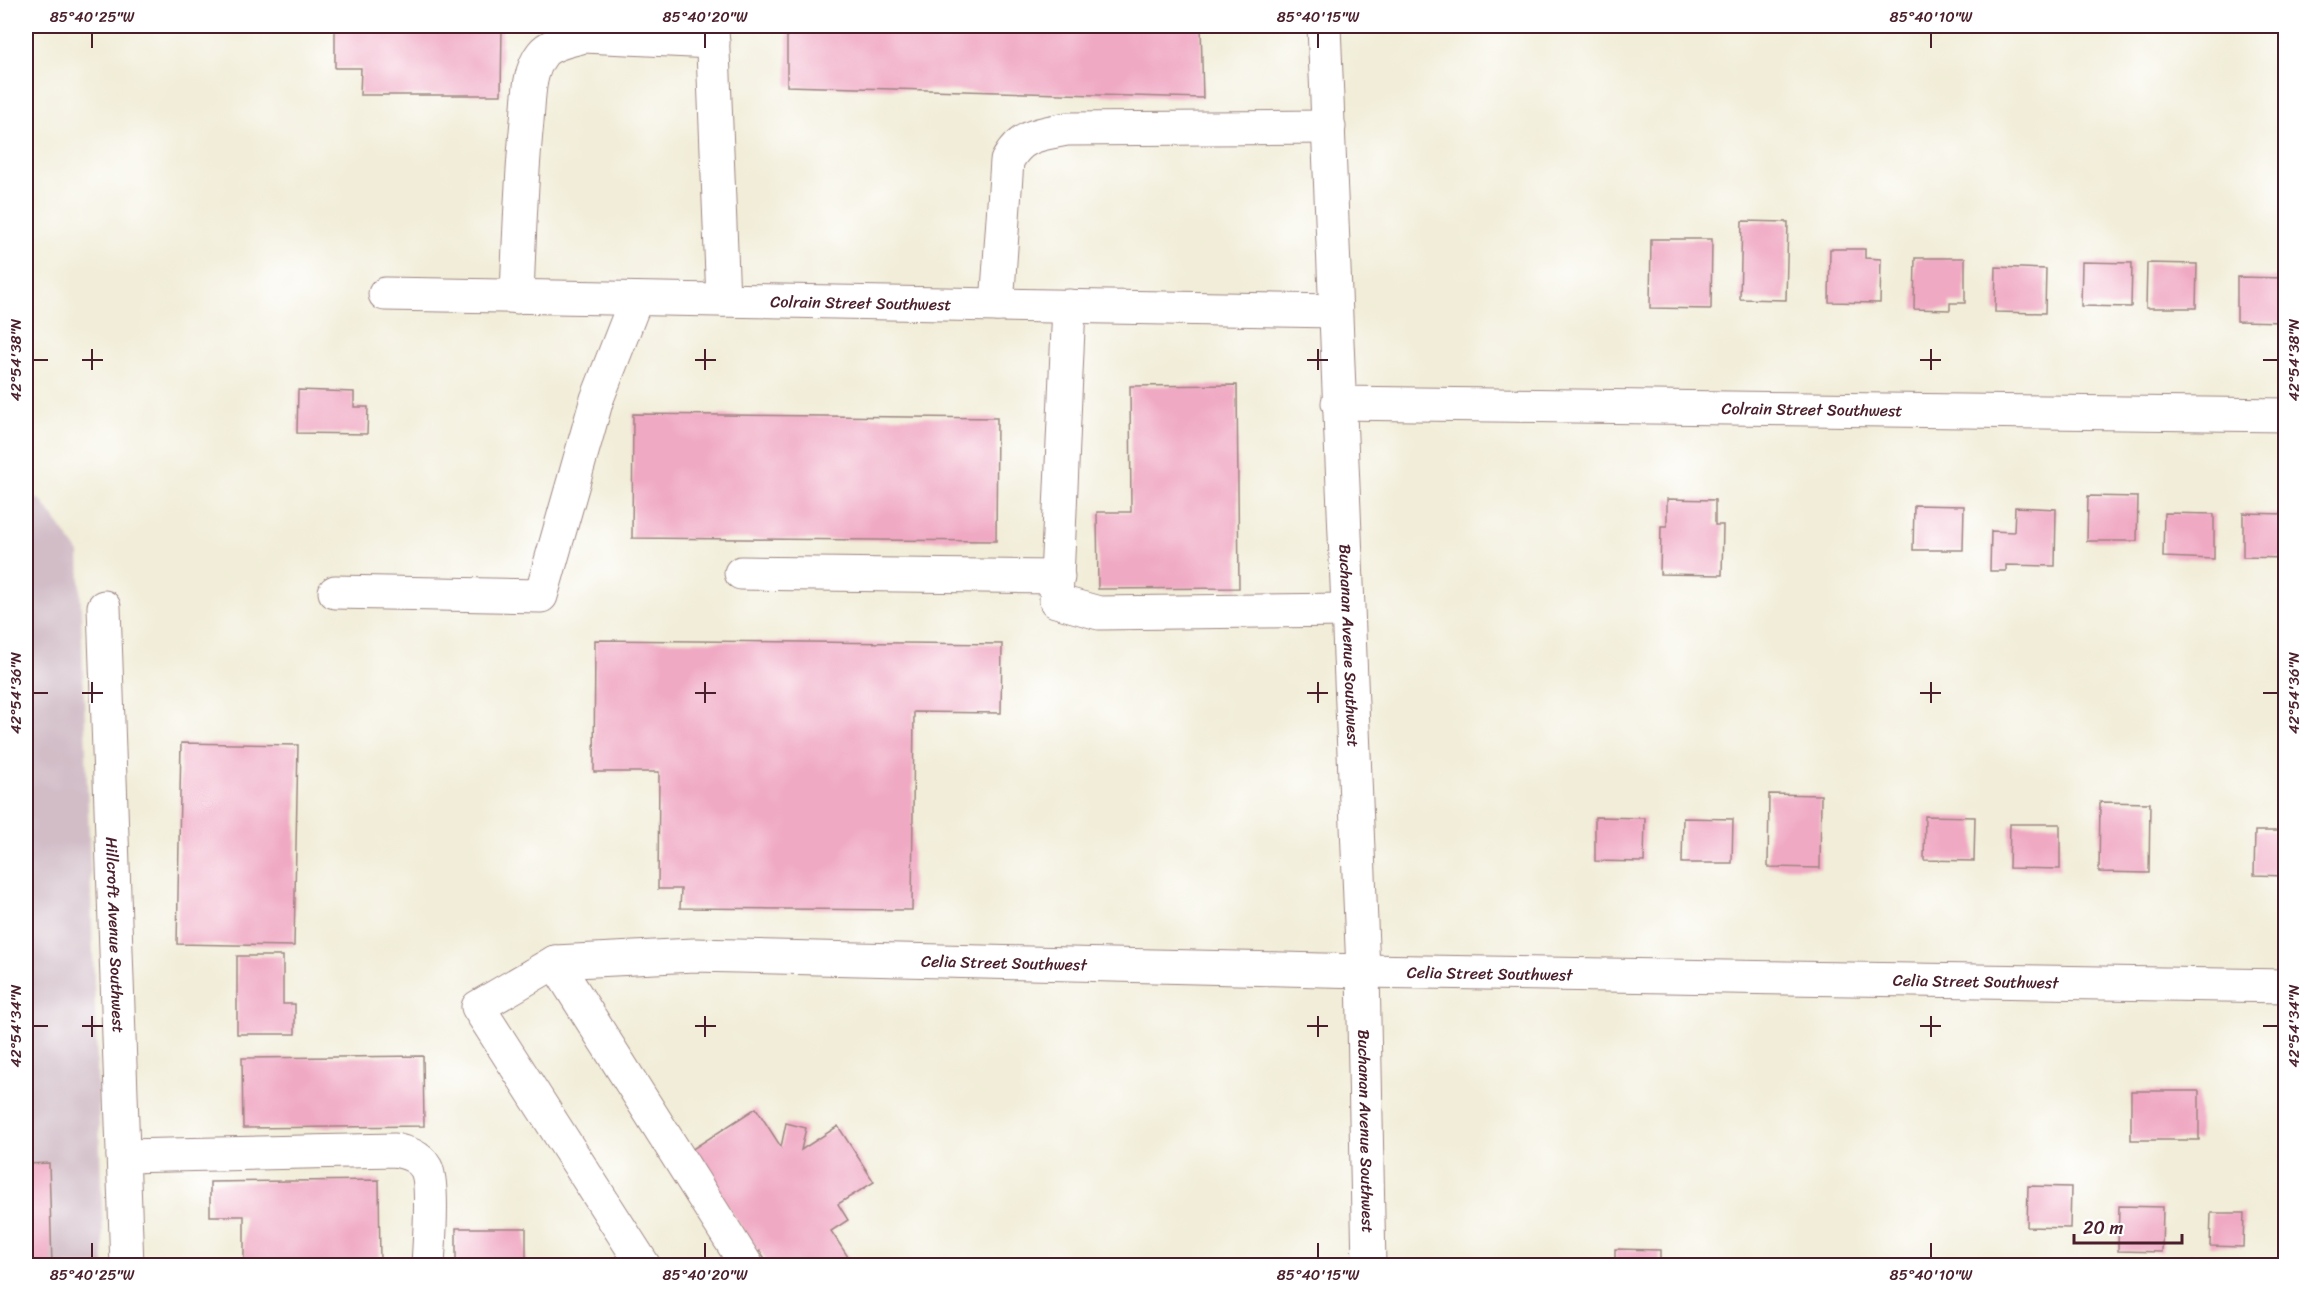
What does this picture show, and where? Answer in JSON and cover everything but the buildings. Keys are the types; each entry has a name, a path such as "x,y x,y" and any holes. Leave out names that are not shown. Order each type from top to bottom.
{"street":[{"name":"Buchanan Avenue Southwest","path":"1324,26 1363,971 1369,1266"},
{"path":"517,297 521,178 530,93 534,66 544,51 564,41 584,36 713,34 723,300"},
{"path":"997,305 1006,161 1014,146 1035,135 1066,129 1329,127"},
{"name":"Colrain Street Southwest","path":"385,294 1335,311"},
{"path":"335,591 541,596 597,399 636,299"},
{"path":"1057,589 1069,306"},
{"name":"Colrain Street Southwest","path":"1338,403 2286,415"},
{"path":"741,573 1057,589 1099,612 1347,610"},
{"name":"Hillcroft Avenue Southwest","path":"104,606 127,1266"},
{"name":"Celia Street Southwest","path":"555,962 694,955 1363,971 2286,986"},
{"path":"644,1266 478,1007 555,962 747,1266"},
{"path":"123,1156 395,1150 413,1154 426,1169 429,1187 428,1266"}],"shaded area":[{"path":"26,496 41,500 79,553 104,1265 26,1265"}]}
